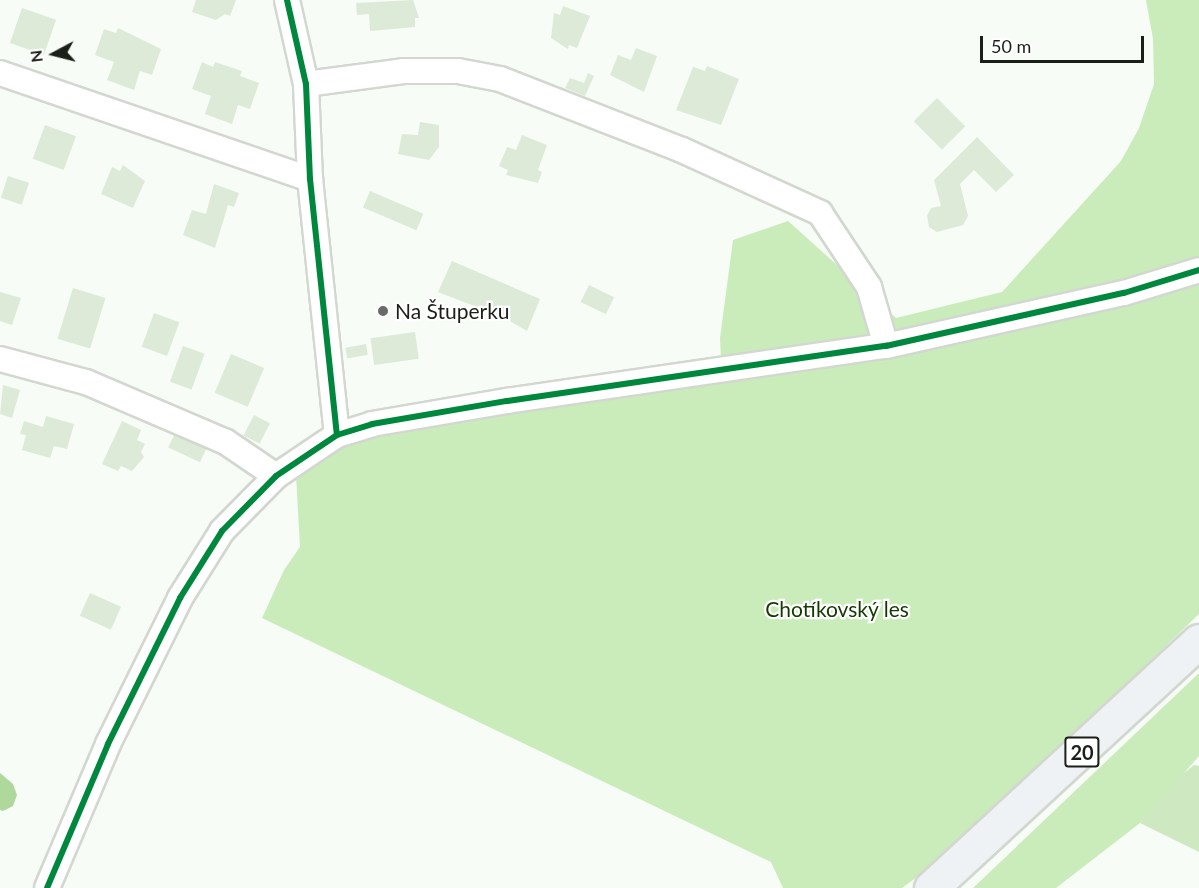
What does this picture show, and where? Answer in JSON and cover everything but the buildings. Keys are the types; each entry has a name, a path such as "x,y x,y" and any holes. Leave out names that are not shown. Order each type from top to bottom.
{"main road":[{"name":"20","path":"931,888 1199,640"}],"street":[{"path":"287,0 306,84 310,179 337,435"},
{"path":"306,84 403,71 458,71 500,79 703,160 820,213 869,287 886,346"},
{"path":"0,73 310,179"},
{"path":"47,888 108,744 180,598 222,531 276,476 337,435 372,424 507,401 886,346 1125,293 1199,270"},
{"path":"0,359 86,382 225,442 276,476"}],"shaded area":[{"path":"1194,765 1199,766 1199,852 1140,823 1169,785"},
{"path":"0,773 13,784 17,795 13,806 3,811 0,810"}],"green space":[{"name":"Chotíkovský les","path":"1146,0 1199,0 1199,614 952,851 902,888 783,888 771,862 262,618 284,570 300,547 296,475 334,447 443,420 722,381 720,338 733,240 788,221 896,318 1002,292 1121,161 1139,128 1154,84 1153,39"},
{"path":"1199,673 1199,756 1140,823 1056,888 973,888"}],"cycle path":[{"path":"287,0 306,84 310,179 337,435"},
{"path":"47,888 108,744 180,598 222,531 276,476 337,435 372,424 507,401 886,346 1124,293 1199,270"}],"place":[{"name":"Na Štuperku","path":"383,311"}]}
